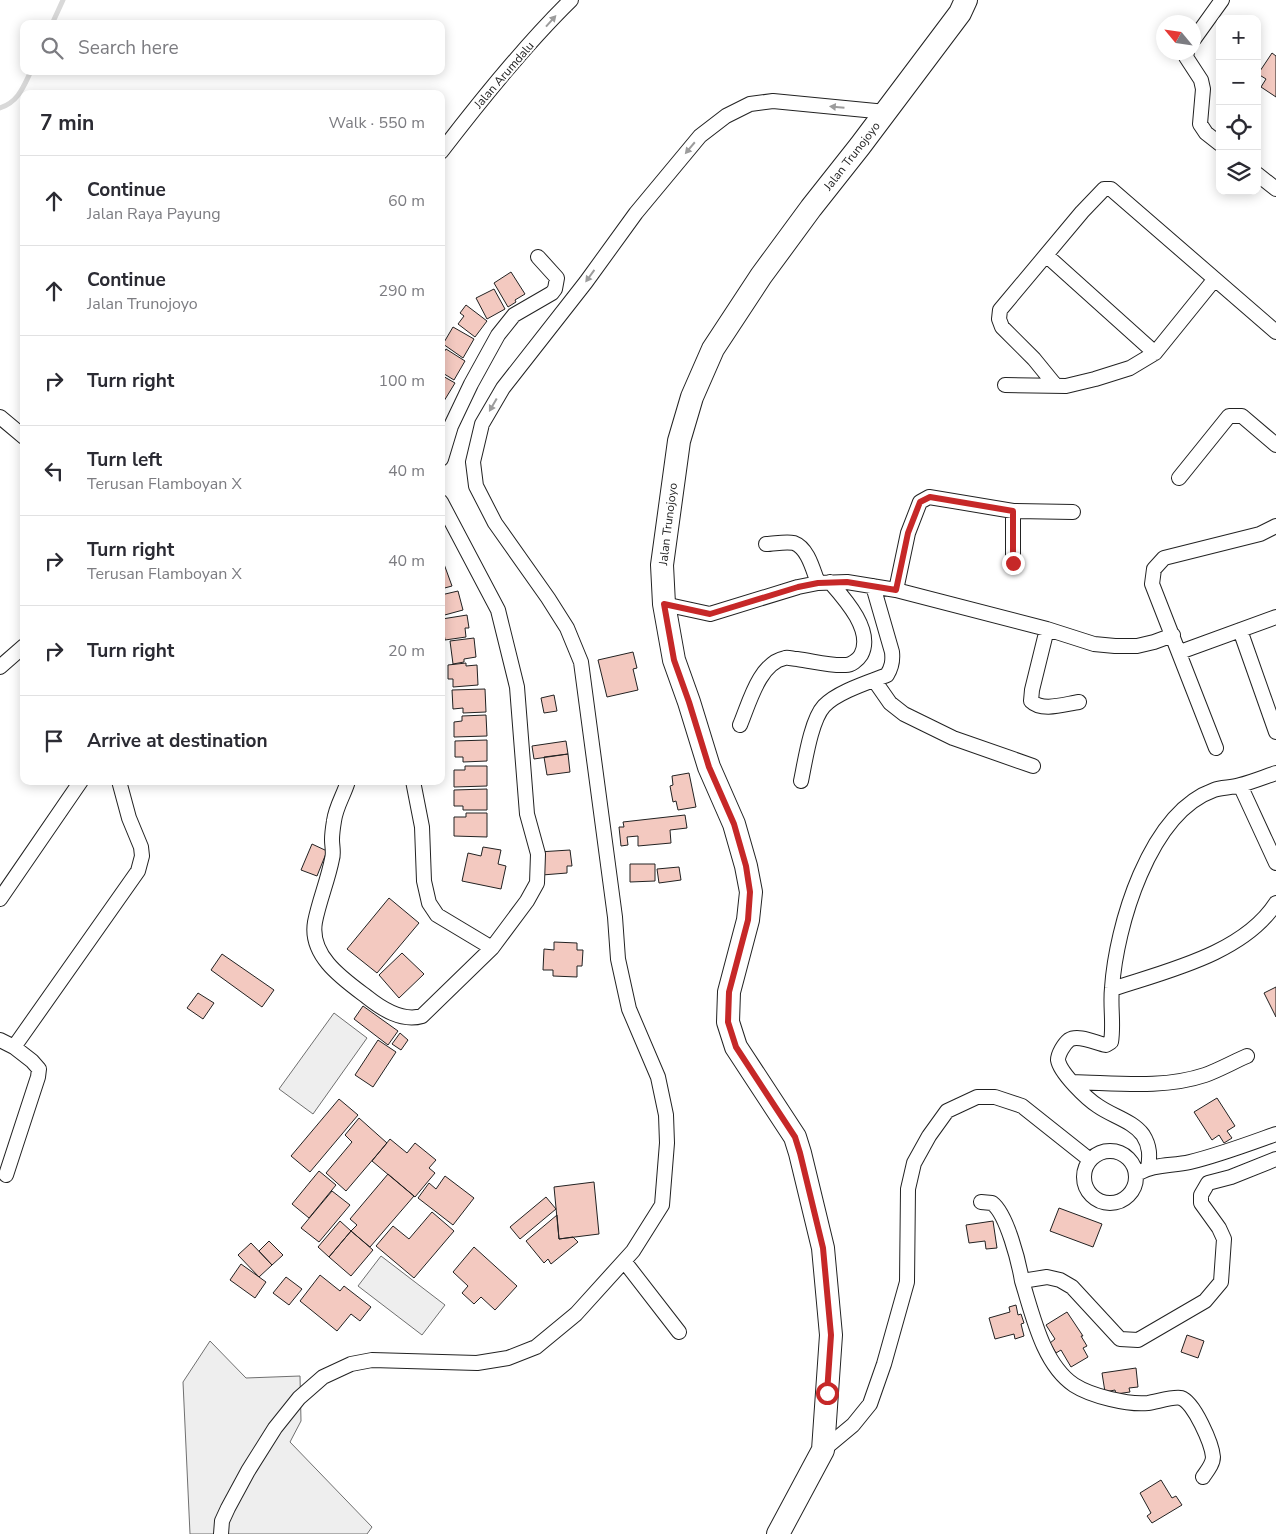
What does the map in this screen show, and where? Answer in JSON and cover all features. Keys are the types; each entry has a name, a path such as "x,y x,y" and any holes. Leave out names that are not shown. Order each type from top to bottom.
{"main road":[{"name":"Jalan Trunojoyo","path":"822,1450 831,1335 823,1248 795,1137 736,1047 728,1022 729,992 748,920 750,892 746,866 734,824 709,767 674,660 664,604 662,566 679,440 692,398 713,349 761,276 810,208 886,112 960,13 966,0"},
{"path":"778,1534 822,1450"}],"street":[{"name":"Jalan Arumdalu","path":"445,147 466,119 540,32 571,0"},
{"path":"1201,29 1222,0"},
{"path":"1188,60 1201,80 1203,89 1200,124 1216,141"},
{"path":"221,1534 222,1521 248,1471 276,1428 299,1398 323,1377 351,1364 372,1360 477,1363 508,1358 536,1346 576,1314 633,1251 662,1205 667,1144 666,1115 658,1077 629,1009 618,959 615,917 581,662 567,628 495,523 476,486 474,462 482,424 503,388 586,282 636,213 700,136 726,116 750,104 773,101 886,112"},
{"path":"1261,177 1276,189"},
{"path":"1056,386 1034,359 1002,327 999,319 1000,310 1082,212 1104,190 1111,188 1214,280 1276,332"},
{"path":"1046,255 1156,353"},
{"path":"445,446 451,426 471,384 498,335 514,315 552,293 555,289 557,278 538,257"},
{"path":"1005,385 1066,386 1130,368 1156,353 1214,280"},
{"path":"1180,478 1229,416 1242,416 1276,444"},
{"path":"0,417 20,434"},
{"path":"896,590 908,533 920,502 930,497 1013,511 1073,512"},
{"path":"346,785 334,819 333,857 315,923 316,942 327,963 376,1004 398,1016 415,1018 422,1016 492,948 527,901 537,883 538,854 527,814 517,687 498,610 445,510"},
{"path":"1013,511 1013,563"},
{"path":"1216,748 1152,584 1152,576 1158,563 1164,558 1260,534 1276,526"},
{"path":"740,725 760,677 775,664 786,658 832,665 849,665 859,658 864,649 864,632 848,602 824,583 809,559 796,544 788,542 766,544"},
{"path":"664,604 710,614 798,587 847,582 896,590 1047,629 1094,644 1137,646 1173,635"},
{"path":"801,781 815,721 824,706 841,695 887,675 893,660 873,586"},
{"path":"1180,652 1276,617"},
{"path":"1047,629 1031,701 1042,707 1079,702"},
{"path":"1240,630 1276,732"},
{"path":"0,667 20,650"},
{"path":"874,680 890,703 904,714 953,738 1033,766"},
{"path":"1276,773 1240,786 1214,790 1177,814 1154,845 1142,868 1133,894 1115,964 1112,989 1111,1042 1106,1045 1075,1037 1069,1040 1058,1057 1058,1062 1064,1072 1087,1098 1133,1126 1142,1134 1149,1146 1142,1172 1129,1194 1121,1201 1101,1202 1092,1197 1086,1188 1084,1178 1085,1169 1090,1160 1098,1154 1108,1151 1118,1152 1142,1172 1207,1158 1276,1134"},
{"path":"0,899 78,785"},
{"path":"14,1047 138,871 142,856 141,847 129,818 120,785"},
{"path":"414,785 422,827 424,881 429,904 437,915 492,948"},
{"path":"1240,786 1276,863"},
{"path":"1112,989 1192,962 1222,948 1254,929 1267,916 1276,903"},
{"path":"0,1040 14,1047 32,1061 38,1069 38,1077 6,1175"},
{"path":"1073,1082 1147,1084 1172,1082 1204,1075 1247,1056"},
{"path":"822,1450 853,1425 870,1404 884,1364 907,1282 908,1189 914,1163 929,1136 947,1111 977,1097 995,1097 1022,1106 1090,1160"},
{"path":"1022,1281 1047,1277 1060,1280 1072,1287 1120,1339 1138,1340 1204,1300 1221,1282 1224,1239 1219,1228 1201,1203 1201,1195 1208,1183 1232,1177 1276,1159"},
{"path":"981,1202 992,1202 1002,1214 1018,1262 1022,1281 1052,1364 1074,1385 1109,1400 1145,1403 1178,1397 1184,1399 1192,1406 1209,1442 1213,1457 1212,1464 1203,1477"},
{"path":"624,1261 679,1332"}],"shaded area":[{"path":"334,1013 367,1038 313,1114 279,1089"},
{"path":"381,1256 445,1305 422,1335 358,1286"},
{"path":"210,1341 246,1378 300,1376 301,1421 290,1442 372,1527 367,1534 190,1534 183,1382"}],"building":[{"path":"1272,53 1276,56 1276,97 1261,87 1266,79 1261,76 1261,70"},
{"path":"511,272 525,294 508,307 494,283"},
{"path":"494,289 505,309 487,319 476,298"},
{"path":"466,305 487,321 475,337 458,324 464,316 460,313"},
{"path":"453,327 474,339 463,358 445,345 445,341"},
{"path":"446,349 465,361 454,380 445,374"},
{"path":"445,377 455,383 445,399"},
{"path":"445,567 452,586 445,588"},
{"path":"458,591 463,610 445,615 445,594"},
{"path":"467,615 469,628 465,628 466,637 445,640 445,619"},
{"path":"474,638 476,657 464,659 464,662 453,664 450,641"},
{"path":"633,652 637,668 633,669 638,690 607,697 598,660"},
{"path":"466,663 466,666 477,665 478,685 453,687 453,679 448,679 448,665"},
{"path":"485,689 486,712 463,713 463,708 453,709 452,690"},
{"path":"554,695 557,711 544,713 541,698"},
{"path":"486,715 487,736 454,737 454,722 462,721 462,716"},
{"path":"487,740 487,761 463,762 463,757 455,757 455,741"},
{"path":"566,741 568,754 534,759 532,746"},
{"path":"568,754 570,772 547,775 544,757"},
{"path":"465,766 487,766 487,786 454,787 454,770 465,770"},
{"path":"689,773 696,807 678,810 676,801 673,802 670,786 673,785 672,776"},
{"path":"487,789 487,810 463,810 463,806 454,806 454,790"},
{"path":"466,813 487,813 487,837 454,836 454,817 466,817"},
{"path":"685,815 687,828 670,830 671,843 638,846 638,836 627,837 628,845 621,846 619,827 624,827 623,822"},
{"path":"312,844 327,851 317,876 301,870"},
{"path":"483,847 501,850 498,864 506,866 501,889 462,881 468,853 481,856"},
{"path":"570,850 572,866 567,866 567,873 542,875 538,852"},
{"path":"630,864 655,864 655,881 630,882"},
{"path":"679,867 681,880 659,883 657,869"},
{"path":"389,898 419,923 377,973 347,949"},
{"path":"554,942 577,943 577,950 583,950 582,966 577,966 577,977 553,976 553,970 543,970 544,949 554,950"},
{"path":"402,953 424,974 399,998 379,975"},
{"path":"222,954 274,990 262,1007 211,970"},
{"path":"1276,987 1276,1017 1264,993"},
{"path":"198,993 214,1003 203,1019 187,1008"},
{"path":"363,1006 398,1031 388,1045 354,1019"},
{"path":"400,1033 408,1040 401,1050 392,1044"},
{"path":"378,1040 396,1052 373,1087 355,1075"},
{"path":"1217,1098 1235,1126 1227,1131 1232,1138 1224,1143 1219,1135 1212,1140 1194,1112"},
{"path":"339,1099 358,1115 310,1172 291,1156"},
{"path":"359,1118 387,1143 346,1191 326,1173 352,1142 345,1135"},
{"path":"390,1139 407,1153 415,1143 436,1160 429,1168 435,1173 415,1197 372,1161"},
{"path":"319,1171 336,1185 309,1218 292,1204"},
{"path":"388,1174 414,1196 370,1247 351,1231 357,1225 350,1219"},
{"path":"445,1176 474,1198 453,1225 418,1198 429,1183 436,1189"},
{"path":"594,1182 599,1234 559,1239 554,1187"},
{"path":"332,1191 350,1205 319,1242 301,1228"},
{"path":"546,1197 556,1209 520,1239 510,1227"},
{"path":"1059,1208 1102,1224 1093,1247 1050,1231"},
{"path":"432,1212 454,1231 414,1278 376,1246 393,1226 409,1239"},
{"path":"557,1215 559,1239 573,1237 578,1242 551,1264 548,1259 544,1263 526,1241"},
{"path":"340,1221 351,1231 329,1257 318,1247"},
{"path":"993,1221 997,1248 986,1249 985,1241 969,1243 966,1225"},
{"path":"351,1231 373,1250 351,1276 329,1257"},
{"path":"269,1241 283,1255 272,1265 259,1251"},
{"path":"251,1243 272,1265 259,1277 238,1255"},
{"path":"474,1247 517,1286 495,1310 481,1297 474,1304 462,1293 468,1286 453,1272"},
{"path":"241,1264 266,1282 255,1298 230,1280"},
{"path":"320,1275 340,1291 344,1286 371,1307 360,1321 351,1314 337,1331 300,1301"},
{"path":"286,1277 302,1289 289,1305 273,1293"},
{"path":"1016,1305 1018,1315 1021,1314 1024,1323 1021,1324 1024,1336 1015,1339 1014,1334 995,1339 989,1318 1010,1312 1009,1307"},
{"path":"1067,1312 1083,1336 1081,1336 1087,1346 1083,1348 1088,1357 1071,1367 1061,1350 1056,1353 1050,1343 1055,1339 1046,1325"},
{"path":"1187,1335 1204,1341 1198,1358 1181,1352"},
{"path":"1136,1368 1138,1387 1129,1388 1130,1392 1116,1394 1115,1390 1105,1392 1102,1373"},
{"path":"1161,1480 1172,1498 1176,1496 1182,1505 1152,1523 1147,1516 1151,1513 1140,1493"}],"waterway":[{"path":"54,20 63,0"},
{"path":"21,90 29,75"},
{"path":"0,108 11,102 20,92"}],"route":[{"path":"827,1393 831,1335 823,1248 800,1153 795,1137 736,1047 728,1022 729,992 748,920 750,892 746,866 734,824 709,767 674,660 664,604 710,614 798,587 818,583 847,582 896,590 908,533 920,502 930,497 1013,511 1013,563"}]}
